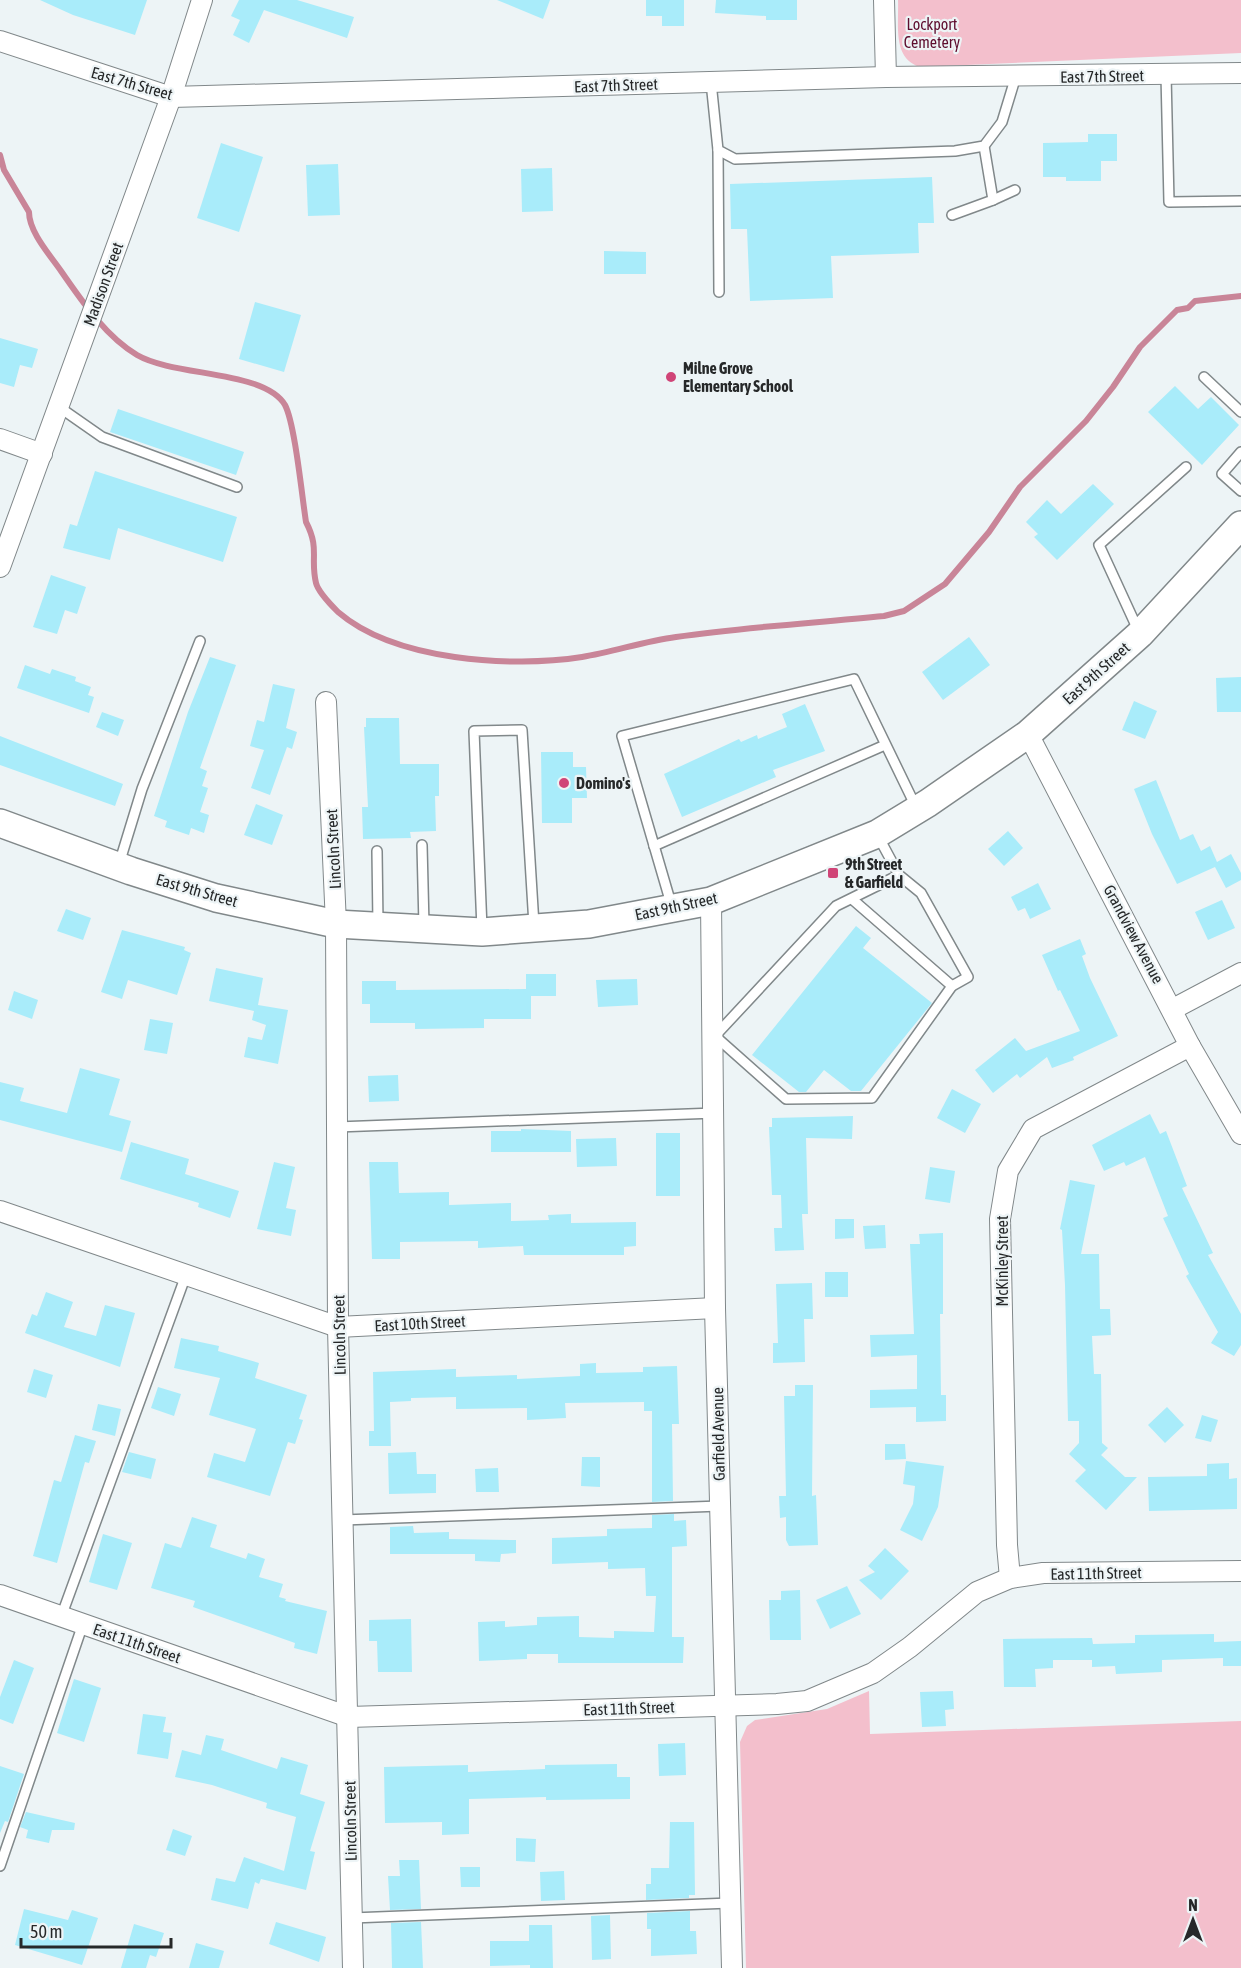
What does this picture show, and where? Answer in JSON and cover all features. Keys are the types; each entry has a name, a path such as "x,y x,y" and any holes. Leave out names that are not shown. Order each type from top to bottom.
{"main road":[{"name":"East 9th Street","path":"0,823 118,867 216,898 336,924 482,932 589,924 711,901 877,834 917,810 1028,734 1140,634 1241,525"}],"street":[{"name":"Madison Street","path":"0,567 171,97 202,0"},
{"path":"884,0 886,77"},
{"name":"East 7th Street","path":"0,41 171,97 886,77 1241,73"},
{"path":"0,439 42,454"},
{"name":"Lincoln Street","path":"326,702 336,924 338,1327 349,1717 353,1968"},
{"name":"Grandview Avenue","path":"1028,734 1173,1009 1190,1046 1241,1134"},
{"name":"Garfield Avenue","path":"711,901 715,1036 715,1308 732,1968"},
{"path":"1173,1009 1241,973"},
{"name":"McKinley Street","path":"1010,1578 1007,1545 1000,1219 1008,1171 1033,1129 1190,1046"},
{"name":"East 10th Street","path":"0,1211 338,1327 715,1308"},
{"name":"East 11th Street","path":"0,1595 349,1717 807,1701 836,1691 873,1673 910,1647 977,1592 1010,1578 1043,1574 1241,1571"}],"lane":[{"path":"1166,75 1169,202 1241,201"},
{"path":"718,150 735,159 955,151 984,146 1002,122 1016,76"},
{"path":"711,82 718,150 719,292"},
{"path":"984,146 993,200"},
{"path":"952,215 1015,190"},
{"path":"1204,377 1241,412"},
{"path":"59,407 102,437 237,487"},
{"path":"1241,452 1222,474 1241,491"},
{"path":"1140,634 1099,545 1186,467"},
{"path":"118,867 142,789 200,641"},
{"path":"673,908 622,736 854,679 917,810"},
{"path":"482,932 474,731 522,730 535,928"},
{"path":"654,846 885,745"},
{"path":"877,834 899,875 921,893 968,977 952,986 872,1098 786,1099 715,1036 836,906 899,875"},
{"path":"423,845 424,928"},
{"path":"377,851 378,926"},
{"path":"852,899 952,986"},
{"path":"337,1127 715,1113"},
{"path":"61,1617 186,1274"},
{"path":"343,1520 720,1506"},
{"path":"0,1866 82,1624"},
{"path":"352,1918 730,1903"}],"green space":[{"name":"Lockport Cemetery","path":"898,0 1241,0 1241,53 920,67 911,63 901,48 898,30"},
{"path":"869,1691 870,1734 1241,1721 1241,1968 746,1968 740,1742 747,1726 755,1720 827,1709"}],"building":[{"path":"40,0 147,0 135,35 73,15"},
{"path":"239,0 297,0 354,17 347,38 264,10 249,43 233,35 240,20 231,16"},
{"path":"497,0 550,0 543,19"},
{"path":"646,0 684,0 684,26 662,26 662,16 646,16"},
{"path":"716,0 797,0 797,20 766,20 766,16 715,13"},
{"path":"1088,134 1117,134 1117,161 1101,161 1101,181 1066,181 1066,177 1043,177 1043,143 1088,142"},
{"path":"221,143 263,157 239,232 197,218"},
{"path":"338,164 340,215 308,216 306,165"},
{"path":"552,168 553,211 522,212 521,169"},
{"path":"932,177 934,223 918,223 919,253 831,256 833,298 750,301 747,229 731,229 730,184"},
{"path":"604,251 646,252 646,274 604,274"},
{"path":"255,302 301,315 284,372 239,359"},
{"path":"0,338 38,349 32,368 20,365 14,387 0,383"},
{"path":"1175,386 1198,409 1211,397 1239,425 1202,465 1148,412"},
{"path":"118,409 244,452 236,475 110,432"},
{"path":"95,471 237,517 223,562 118,528 110,560 63,548 70,524 77,526"},
{"path":"1093,484 1114,504 1057,560 1034,537 1038,534 1026,522 1047,500 1061,514"},
{"path":"51,575 86,587 77,614 65,610 57,634 33,627"},
{"path":"969,637 990,665 943,700 922,672"},
{"path":"210,657 236,665 200,768 207,771 202,786 208,788 200,812 209,815 204,833 191,828 189,835 165,827 167,821 154,816 188,712"},
{"path":"25,665 50,674 52,669 76,677 75,681 91,687 88,695 94,697 89,713 17,688"},
{"path":"1241,677 1241,712 1217,712 1216,678"},
{"path":"273,684 295,689 286,728 297,732 292,749 287,747 270,795 251,788 264,750 250,746 257,720 264,722"},
{"path":"1134,701 1157,711 1145,739 1122,730"},
{"path":"805,704 825,751 773,770 776,777 682,817 664,774 739,739 741,742 757,735 758,739 787,727 782,714"},
{"path":"102,712 124,720 118,736 96,727"},
{"path":"366,718 399,718 400,764 439,764 439,796 435,796 436,831 410,832 411,838 363,839 362,807 368,807 364,727 366,727"},
{"path":"0,736 123,784 115,806 0,765"},
{"name":"Domino's","path":"541,752 573,752 573,767 586,767 587,798 572,798 572,823 542,823"},
{"path":"1156,780 1180,840 1193,834 1201,851 1210,846 1217,862 1231,854 1241,873 1241,880 1226,888 1215,867 1177,884 1152,834 1134,789"},
{"path":"256,804 283,815 272,845 244,835"},
{"path":"1008,831 1023,848 1004,866 988,849"},
{"path":"1038,883 1051,909 1030,919 1025,908 1018,911 1011,897"},
{"path":"1222,900 1235,928 1208,940 1195,912"},
{"path":"66,909 91,918 83,940 57,931"},
{"path":"856,926 871,938 863,948 932,1003 861,1091 851,1091 824,1070 806,1092 799,1092 752,1055"},
{"path":"122,930 185,947 184,950 191,953 177,995 128,980 122,999 101,992"},
{"path":"1080,939 1086,954 1082,956 1090,978 1118,1036 1073,1057 1074,1060 1052,1068 1047,1057 1020,1078 1017,1074 993,1093 975,1070 1015,1038 1026,1051 1080,1031 1042,955"},
{"path":"216,968 263,978 258,1005 288,1010 278,1064 244,1057 248,1037 262,1040 266,1025 252,1020 254,1011 209,1001"},
{"path":"526,974 556,974 556,996 531,996 531,1019 484,1019 484,1028 415,1029 415,1023 370,1023 370,1004 362,1004 362,981 396,981 396,990 526,989"},
{"path":"637,979 638,1005 598,1007 596,980"},
{"path":"14,991 38,1000 32,1019 8,1010"},
{"path":"150,1019 173,1023 167,1054 144,1050"},
{"path":"80,1068 120,1079 109,1115 131,1121 122,1152 0,1120 0,1082 24,1088 20,1101 67,1113"},
{"path":"398,1075 399,1101 369,1102 368,1076"},
{"path":"952,1089 981,1104 965,1133 937,1118"},
{"path":"1150,1114 1160,1134 1166,1131 1187,1186 1182,1188 1213,1253 1208,1255 1241,1314 1241,1345 1234,1356 1211,1343 1218,1332 1186,1276 1189,1274 1163,1218 1168,1216 1145,1157 1126,1166 1124,1162 1104,1171 1092,1145"},
{"path":"853,1116 852,1139 806,1138 808,1214 802,1214 804,1250 775,1251 774,1228 782,1228 781,1195 772,1195 769,1127 772,1127 772,1118"},
{"path":"521,1129 571,1131 571,1152 491,1152 491,1131 521,1131"},
{"path":"656,1133 680,1133 680,1196 656,1196"},
{"path":"616,1138 617,1166 577,1167 576,1139"},
{"path":"131,1142 189,1159 185,1174 239,1191 230,1218 198,1207 199,1203 120,1179"},
{"path":"274,1162 295,1167 286,1208 296,1210 291,1236 257,1229"},
{"path":"369,1162 398,1162 399,1193 449,1192 449,1205 511,1203 511,1221 549,1220 548,1215 571,1214 571,1223 636,1222 636,1246 624,1247 624,1255 524,1255 523,1246 478,1248 478,1241 400,1242 400,1259 372,1259"},
{"path":"930,1167 955,1171 950,1203 925,1199"},
{"path":"1070,1180 1095,1185 1081,1254 1099,1254 1100,1309 1110,1309 1111,1335 1092,1336 1094,1374 1101,1374 1102,1443 1108,1448 1101,1455 1125,1477 1137,1477 1106,1510 1075,1481 1086,1470 1069,1454 1079,1443 1079,1421 1068,1421 1065,1285 1062,1230 1060,1229"},
{"path":"835,1219 854,1219 854,1238 835,1239"},
{"path":"885,1225 886,1248 865,1249 863,1226"},
{"path":"943,1233 943,1314 940,1314 941,1395 946,1395 946,1421 916,1422 916,1407 870,1408 870,1390 917,1389 917,1355 871,1357 870,1335 914,1334 910,1244 920,1244 919,1234"},
{"path":"825,1272 848,1272 848,1297 825,1297"},
{"path":"812,1283 813,1319 804,1319 805,1362 773,1363 773,1343 778,1343 776,1284"},
{"path":"46,1292 73,1302 64,1327 96,1336 105,1305 135,1313 120,1367 25,1333 32,1314 37,1316"},
{"path":"181,1338 219,1346 218,1351 259,1363 255,1378 307,1395 299,1419 303,1420 295,1444 288,1442 270,1496 207,1477 214,1453 245,1462 256,1429 209,1415 220,1378 174,1368"},
{"path":"596,1363 596,1373 643,1372 643,1367 677,1366 679,1424 672,1424 673,1501 652,1502 652,1411 644,1411 644,1402 565,1403 566,1418 527,1420 527,1408 456,1409 456,1397 411,1398 411,1401 390,1402 391,1446 369,1446 369,1431 374,1431 373,1372 456,1369 456,1377 517,1375 517,1379 580,1376 580,1364"},
{"path":"34,1369 53,1375 46,1398 27,1392"},
{"path":"795,1385 813,1385 812,1496 816,1495 818,1545 789,1546 786,1540 786,1517 780,1518 779,1496 786,1496 784,1396 795,1396"},
{"path":"158,1387 181,1394 174,1416 151,1408"},
{"path":"98,1404 121,1409 115,1436 92,1430"},
{"path":"1167,1407 1184,1425 1165,1443 1148,1425"},
{"path":"1202,1415 1218,1420 1211,1442 1195,1438"},
{"path":"75,1435 96,1441 89,1463 85,1462 57,1563 33,1556 54,1480 61,1482"},
{"path":"885,1444 905,1444 906,1459 885,1460"},
{"path":"129,1452 156,1459 151,1479 122,1472"},
{"path":"416,1452 417,1474 436,1474 436,1493 389,1494 388,1453"},
{"path":"582,1457 600,1457 600,1487 581,1486"},
{"path":"906,1461 944,1466 938,1507 922,1541 900,1530 913,1504 915,1486 903,1484"},
{"path":"1229,1463 1229,1479 1237,1478 1237,1509 1149,1511 1148,1477 1207,1476 1207,1464"},
{"path":"498,1468 499,1492 476,1492 475,1469"},
{"path":"674,1514 674,1521 686,1520 687,1546 672,1547 672,1637 684,1637 683,1663 558,1663 558,1654 527,1654 527,1659 479,1661 478,1622 505,1621 505,1627 537,1625 537,1617 579,1616 579,1637 614,1638 614,1631 654,1632 656,1596 646,1596 645,1568 608,1569 608,1562 552,1564 552,1538 607,1536 607,1529 652,1528 652,1515"},
{"path":"192,1517 217,1525 210,1547 246,1559 248,1553 265,1559 259,1577 283,1584 279,1597 286,1599 285,1601 327,1611 317,1654 294,1648 295,1643 193,1607 195,1601 151,1588 165,1543 181,1548"},
{"path":"413,1526 414,1533 449,1532 449,1539 516,1540 516,1553 501,1554 500,1562 475,1561 475,1554 390,1554 390,1527"},
{"path":"103,1534 132,1543 117,1590 89,1582"},
{"path":"885,1548 909,1571 881,1600 859,1580 875,1572 868,1566"},
{"path":"847,1586 861,1614 830,1629 816,1600"},
{"path":"800,1590 801,1640 770,1640 769,1600 781,1600 781,1591"},
{"path":"411,1619 412,1672 378,1672 377,1641 369,1641 369,1620"},
{"path":"1214,1634 1214,1642 1241,1641 1241,1666 1223,1666 1223,1658 1162,1660 1162,1672 1116,1674 1115,1666 1092,1667 1092,1660 1053,1660 1053,1668 1035,1669 1036,1687 1004,1687 1003,1639 1092,1638 1093,1644 1135,1643 1135,1635"},
{"path":"14,1660 34,1668 13,1724 0,1719 0,1697"},
{"path":"74,1679 101,1688 84,1742 57,1733"},
{"path":"953,1691 954,1709 945,1710 946,1726 922,1727 920,1692"},
{"path":"143,1714 166,1717 163,1732 172,1733 168,1759 137,1754"},
{"path":"206,1735 224,1739 221,1750 277,1769 281,1757 308,1765 300,1794 325,1802 310,1851 315,1852 306,1890 261,1879 259,1884 255,1882 248,1909 211,1900 216,1878 235,1882 244,1857 284,1871 296,1817 266,1808 267,1803 212,1785 175,1777 182,1750 201,1755"},
{"path":"685,1743 686,1775 659,1776 658,1744"},
{"path":"617,1764 617,1777 630,1777 630,1799 546,1800 546,1797 469,1799 469,1834 442,1835 442,1822 385,1823 384,1767 468,1765 468,1772 545,1769 545,1765"},
{"path":"0,1766 24,1774 8,1822 5,1821 0,1833"},
{"path":"26,1812 75,1823 74,1830 52,1830 49,1843 26,1838 28,1830 20,1827"},
{"path":"670,1822 694,1822 695,1895 689,1895 689,1898 646,1900 646,1884 651,1884 651,1868 669,1868"},
{"path":"173,1829 192,1836 185,1856 166,1850"},
{"path":"516,1838 536,1839 535,1862 516,1861"},
{"path":"399,1860 419,1860 421,1909 390,1910 388,1876 400,1876"},
{"path":"460,1867 480,1867 480,1887 461,1887"},
{"path":"564,1871 565,1900 541,1901 540,1872"},
{"path":"24,1909 68,1920 72,1910 98,1918 82,1965 15,1945"},
{"path":"690,1911 690,1931 696,1931 697,1954 651,1956 651,1929 647,1929 647,1913"},
{"path":"610,1915 611,1959 592,1960 591,1916"},
{"path":"276,1922 326,1937 319,1962 269,1944"},
{"path":"421,1922 423,1968 392,1968 391,1923"},
{"path":"134,1924 164,1933 156,1957 150,1955 146,1968 121,1968"},
{"path":"529,1925 552,1925 553,1968 530,1968 530,1965 490,1966 490,1941 529,1941"},
{"path":"196,1943 224,1951 219,1968 189,1968"}],"waterway":[{"path":"0,155 4,170 29,212 32,227 41,243 86,306 104,328 125,347 153,362 258,386 274,394 285,405 295,444 306,522 313,539 316,583 332,606 362,628 390,641 422,651 489,661 522,662 582,657 676,637 884,616 904,611 945,584 989,532 1020,487 1086,421 1140,347 1177,310 1188,308 1195,301 1241,296"}],"place":[{"name":"Milne Grove Elementary School","path":"671,377"},
{"name":"Domino's","path":"564,783"},
{"name":"9th Street & Garfield","path":"833,873"}]}
